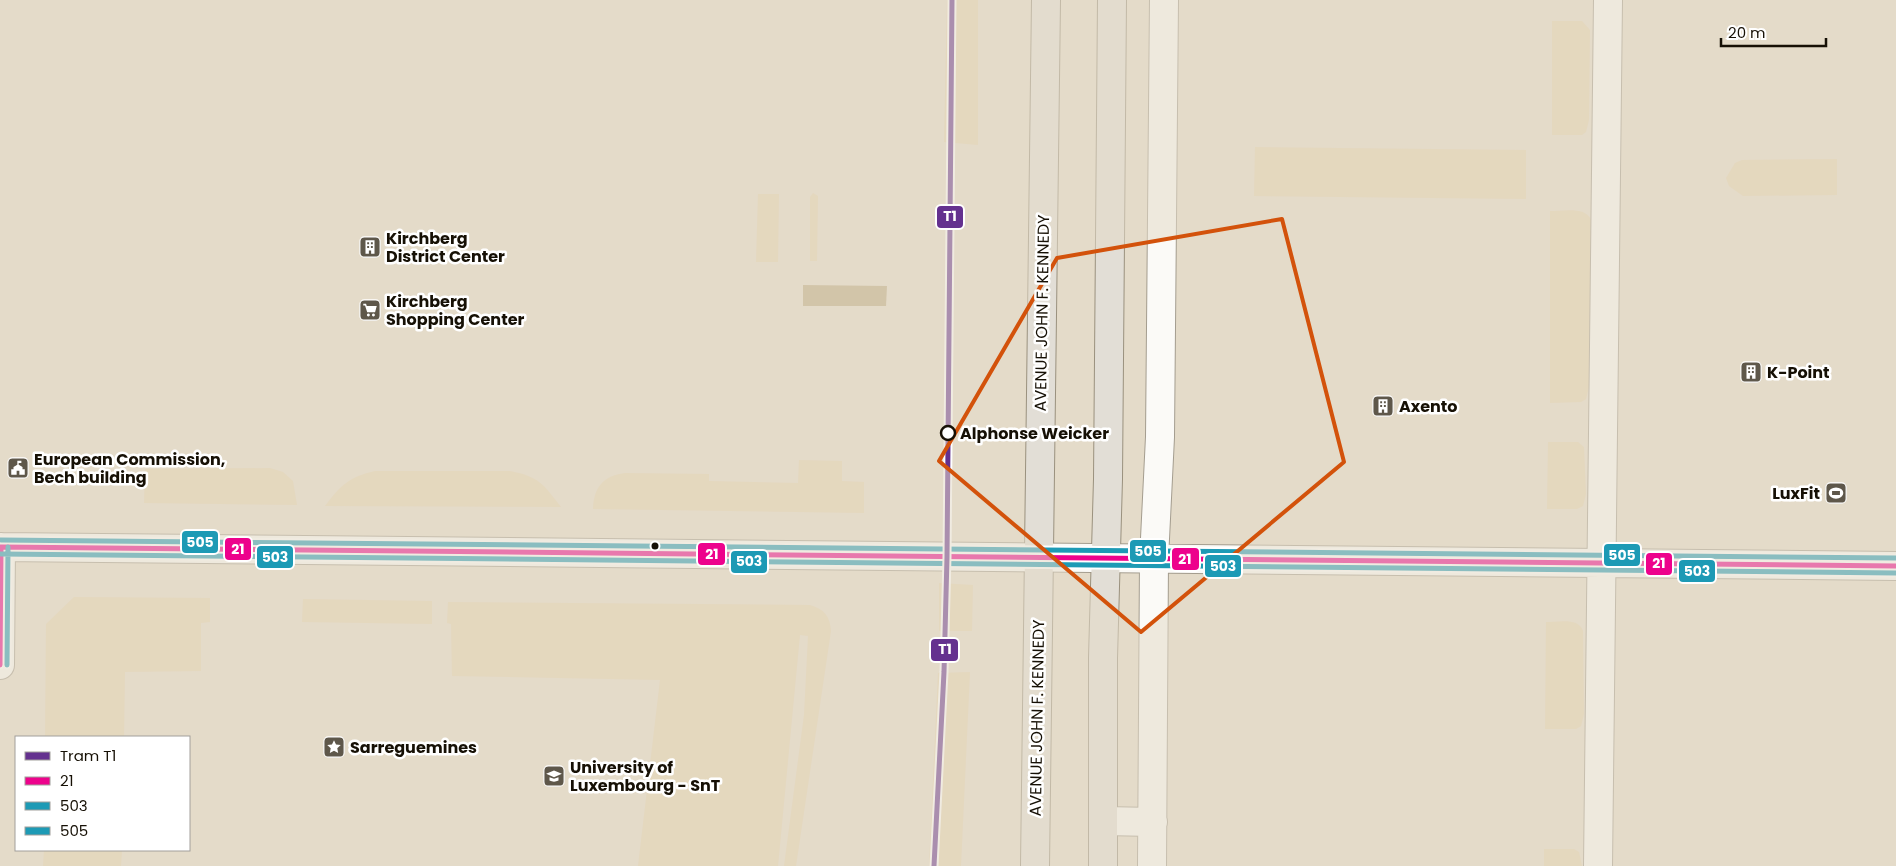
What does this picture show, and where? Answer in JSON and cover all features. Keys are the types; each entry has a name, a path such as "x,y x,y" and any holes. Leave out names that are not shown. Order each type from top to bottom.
{"main road":[{"name":"AVENUE JOHN F. KENNEDY","path":"1035,866 1046,0"},
{"path":"1103,866 1104,558 1108,479 1112,0"}],"street":[{"path":"1152,866 1154,559 1160,437 1164,0"},
{"path":"1598,866 1608,0"},
{"path":"0,665 0,547 1896,566"},
{"path":"1104,821 1153,822"}],"highlighted area":[{"path":"1282,219 1344,462 1141,632 939,461 1057,258"}],"shaded area":[{"path":"947,0 978,0 978,145 944,142"},
{"path":"1552,21 1582,21 1590,30 1589,120 1586,132 1582,135 1552,135"},
{"path":"1255,147 1526,150 1526,199 1254,196"},
{"path":"1837,159 1837,195 1743,196 1729,186 1726,178 1735,163 1742,160"},
{"path":"813,193 818,196 817,261 810,261 810,197"},
{"path":"758,194 779,194 778,262 756,262"},
{"path":"1550,211 1579,211 1591,220 1589,387 1586,399 1581,402 1550,403"},
{"path":"803,285 887,286 886,306 803,306"},
{"path":"1548,442 1578,442 1584,447 1586,494 1583,506 1577,509 1547,509"},
{"path":"799,460 842,461 842,481 864,482 864,513 593,509 595,495 601,484 611,477 625,473 709,474 709,481 798,483"},
{"path":"270,468 283,472 293,481 297,505 144,503 145,469"},
{"path":"375,471 510,471 535,479 561,507 325,506 346,483 358,476"},
{"path":"939,583 973,585 972,631 939,631"},
{"path":"74,597 210,598 210,622 201,623 201,671 125,672 124,736 45,736 46,624"},
{"path":"303,599 432,601 432,624 302,622"},
{"path":"448,602 810,605 823,611 828,617 831,631 796,866 784,866 804,715 808,636 800,635 778,866 638,866 660,680 452,676 451,624 447,623"},
{"path":"1546,622 1573,622 1581,627 1583,631 1584,714 1581,726 1576,729 1545,729"},
{"path":"970,672 961,866 929,866 938,673"},
{"path":"1544,849 1574,849 1579,852 1582,866 1544,866"},
{"path":"44,851 122,851 121,866 43,866"}],"tram line":[{"name":"T1","path":"934,866 944,672 947,557 952,0"}],"transit line":[{"name":"505","path":"1,540 1896,558"},
{"name":"21","path":"1,547 1896,566"},
{"name":"21","path":"0,665 1,547"},
{"name":"503","path":"7,665 8,547"},
{"name":"503","path":"1,554 1896,573"}],"place":[{"name":"Kirchberg District Center","path":"370,247"},
{"name":"Kirchberg Shopping Center","path":"370,310"},
{"name":"K-Point","path":"1751,372"},
{"name":"Axento","path":"1383,406"},
{"name":"Alphonse Weicker","path":"948,433"},
{"name":"European Commission, Bech building","path":"18,468"},
{"name":"LuxFit","path":"1836,493"},
{"name":"Sarreguemines","path":"334,747"},
{"name":"University of Luxembourg - SnT","path":"554,776"}]}
